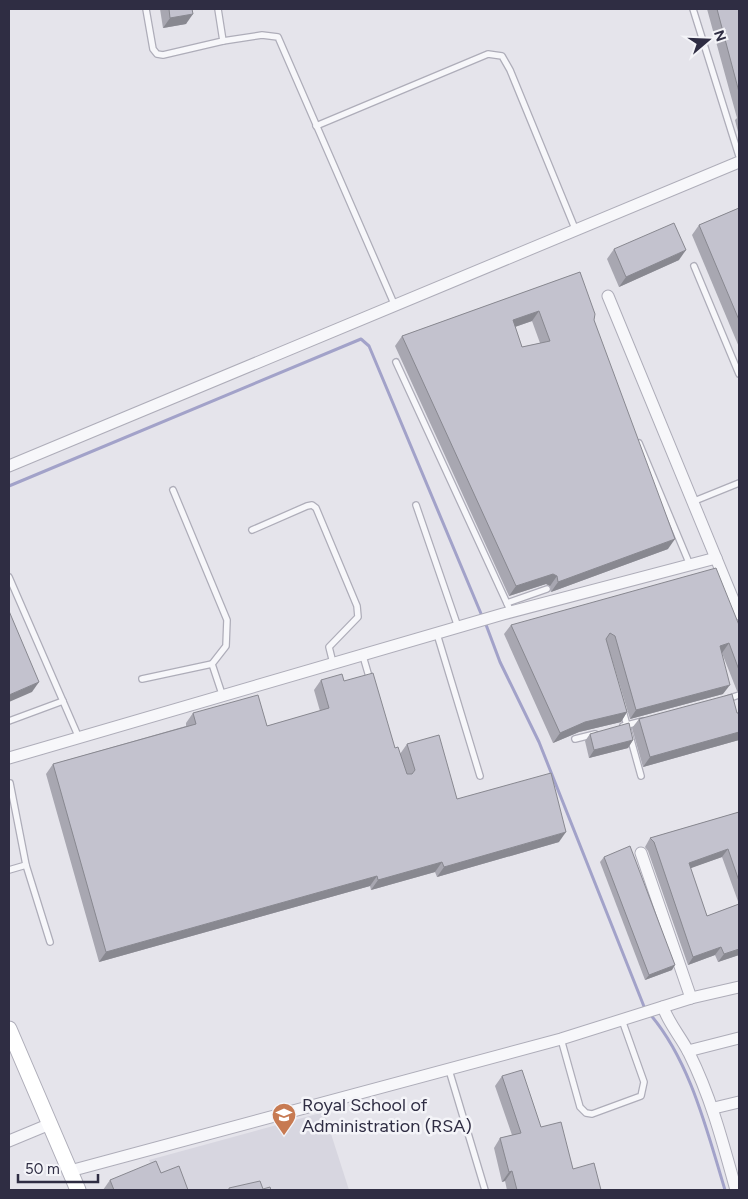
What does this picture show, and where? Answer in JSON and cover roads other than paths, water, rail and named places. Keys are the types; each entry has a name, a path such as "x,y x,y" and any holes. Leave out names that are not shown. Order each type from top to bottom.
{"street":[{"path":"9,466 739,162"},
{"path":"608,296 739,614"},
{"path":"9,758 437,634 507,610 716,558"},
{"path":"641,853 691,998"},
{"path":"70,1171 449,1070 561,1039 691,998 739,987"},
{"path":"660,1008 688,1051 714,1108 736,1190"},
{"path":"9,1029 13,1050 50,1124 78,1190"},
{"path":"688,1051 739,1038"},
{"path":"714,1108 739,1102"},
{"path":"9,1141 50,1124"}],"lane":[{"path":"146,9 153,49 156,54 163,55 223,41 262,35 270,34 278,37 395,306"},
{"path":"218,9 223,41"},
{"path":"693,9 739,156"},
{"path":"316,126 488,54 502,56 510,70 576,231"},
{"path":"694,266 739,374"},
{"path":"396,362 507,610 547,589"},
{"path":"636,437 690,565"},
{"path":"692,502 739,483"},
{"path":"142,679 212,664 226,646 227,620 173,490"},
{"path":"252,530 307,506 312,505 316,508 357,606 358,617 329,647 334,664"},
{"path":"416,505 462,626"},
{"path":"9,577 79,738"},
{"path":"437,634 480,776"},
{"path":"362,656 374,690"},
{"path":"212,664 223,697"},
{"path":"721,700 739,696"},
{"path":"9,722 63,701"},
{"path":"622,708 641,776"},
{"path":"618,727 646,720"},
{"path":"575,739 601,732"},
{"path":"10,783 26,866 50,942"},
{"path":"9,870 26,866"},
{"path":"561,1039 580,1107 586,1113 592,1114 641,1096 644,1082 622,1020"},
{"path":"449,1070 486,1190"}],"waterway":[{"path":"9,486 361,339 369,346 482,616"},
{"path":"485,622 500,662 539,742 645,1009"},
{"path":"649,1013 676,1052 696,1097 725,1190"}],"place":[{"name":"Royal School of Administration (RSA)","path":"284,1136"}]}
